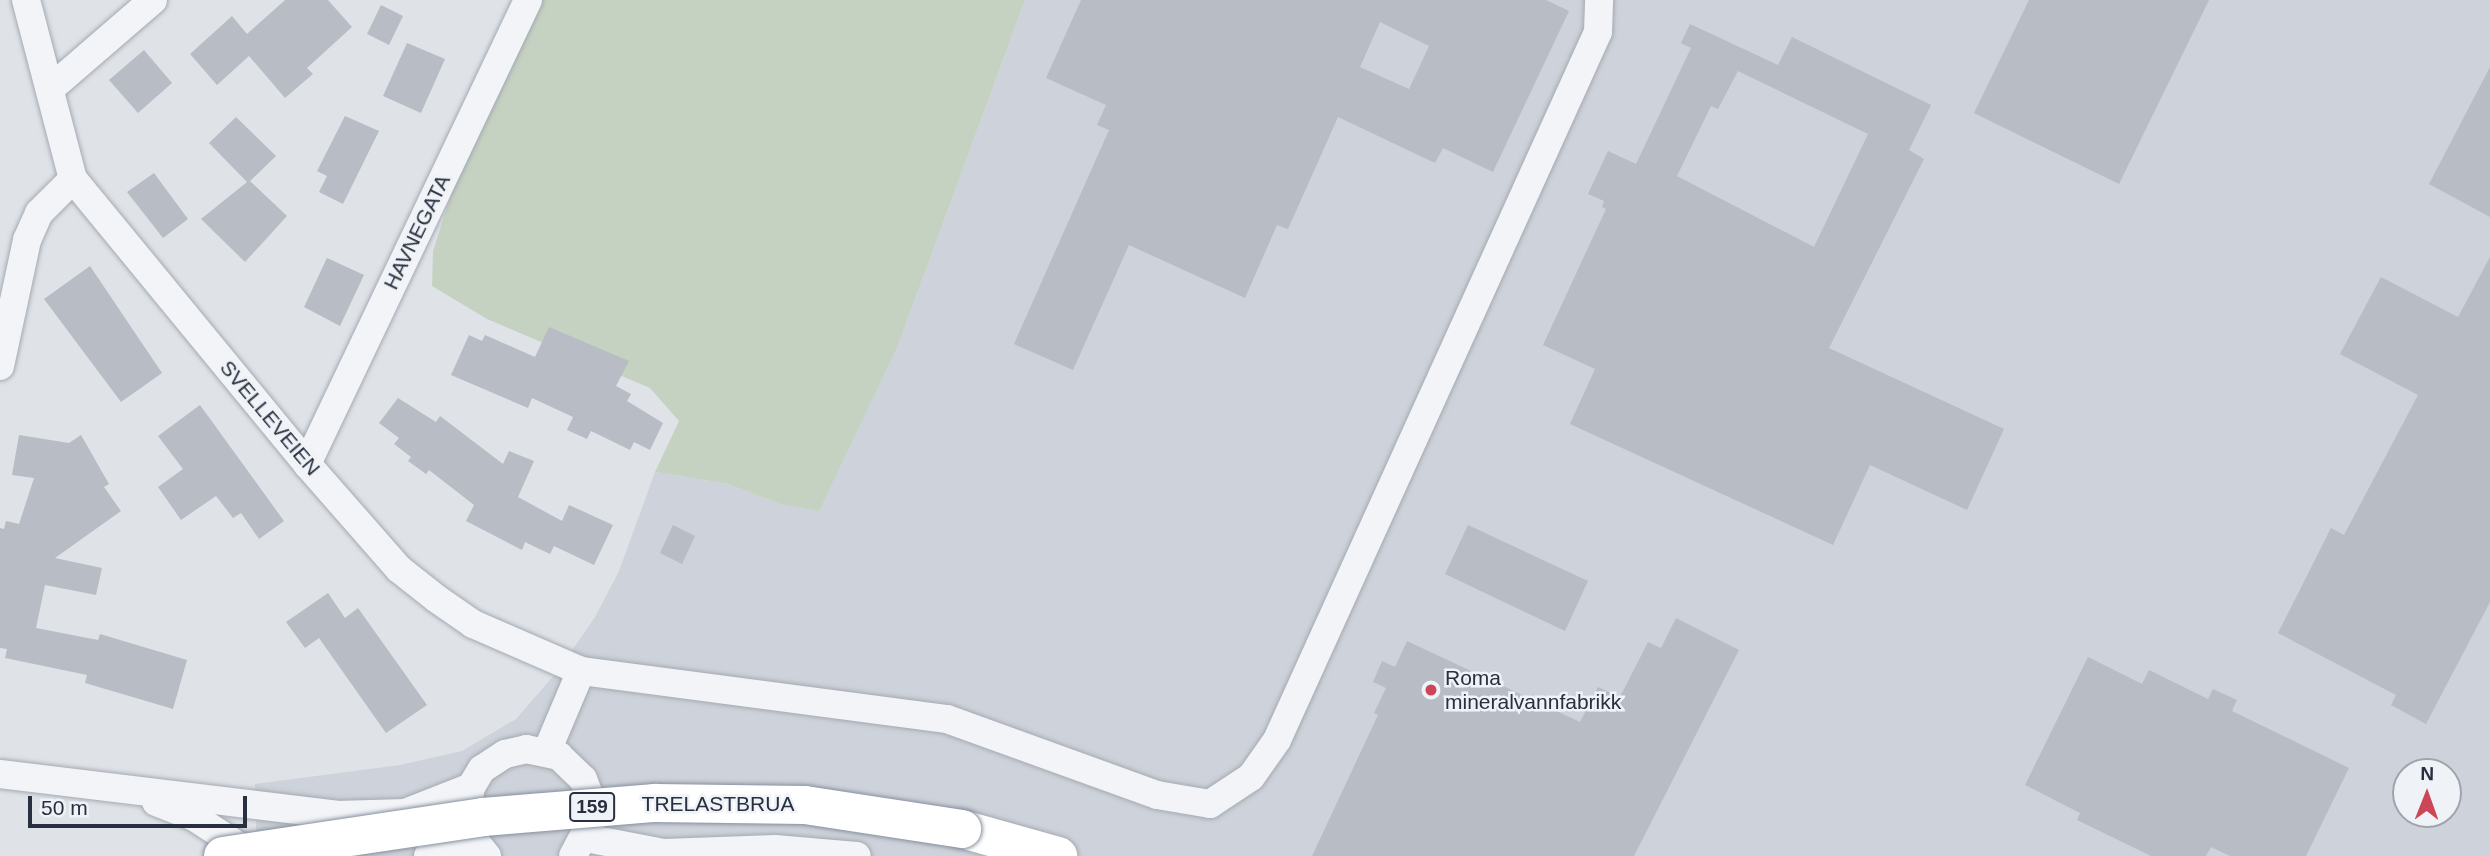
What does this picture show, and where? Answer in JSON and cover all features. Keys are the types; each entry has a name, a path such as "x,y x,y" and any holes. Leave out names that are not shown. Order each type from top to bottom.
{"highway":[{"name":"TRELASTBRUA","path":"223,856 483,817 655,803 805,804 962,829 1058,856"}],"street":[{"name":"SVELLEVEIEN","path":"26,0 73,179 306,464 399,569 473,624 581,671 947,719 1157,795 1210,804 1251,777 1278,740 1598,32 1599,0"},
{"path":"50,89 153,0"},
{"name":"HAVNEGATA","path":"306,464 528,0"},
{"path":"0,366 27,240 39,213 73,179"},
{"path":"547,751 581,671"},
{"path":"428,856 482,851 467,814 471,787 482,769 505,754 526,749 547,751 583,779 591,800 580,847 664,853 775,849 858,856"},
{"path":"0,774 371,816 430,806 471,787"},
{"path":"132,789 194,817 254,856"}],"shaded area":[{"path":"1025,0 2490,0 2490,856 257,856 255,784 400,765 462,751 516,719 557,672 595,617 619,571 655,472 728,484 780,504 819,510 897,348"}],"green space":[{"path":"531,0 1025,0 897,348 819,511 780,504 728,484 655,472 679,421 650,388 487,319 432,286 433,251 470,135"}],"building":[{"path":"285,0 328,0 352,27 307,68 313,74 285,98 249,56 217,85 190,54 232,16 247,34"},
{"path":"1081,0 1546,0 1569,11 1493,172 1443,148 1435,163 1338,117 1288,229 1277,225 1245,298 1129,245 1073,370 1014,344 1109,130 1097,125 1106,105 1046,78","holes":["1380,22 1429,46 1409,89 1360,67"]},
{"path":"2029,0 2209,0 2119,184 1974,113"},
{"path":"381,5 403,16 389,45 367,34"},
{"path":"1690,24 1778,65 1792,37 1931,105 1909,150 1924,159 1829,348 2004,429 1967,510 1870,465 1833,545 1570,424 1595,369 1543,345 1606,209 1602,207 1604,201 1588,194 1608,151 1636,164 1691,48 1681,43","holes":["1738,71 1868,134 1814,247 1677,176 1711,106 1718,109"]},
{"path":"407,43 445,59 421,113 383,96"},
{"path":"144,50 172,83 138,113 109,80"},
{"path":"2490,67 2490,217 2429,184"},
{"path":"345,116 379,131 343,204 319,192 327,176 317,171"},
{"path":"236,117 276,156 250,181 287,216 245,262 201,219 247,182 209,143"},
{"path":"154,173 188,219 163,238 127,192"},
{"path":"2490,257 2490,602 2426,724 2391,705 2396,695 2278,633 2331,528 2344,535 2418,395 2340,354 2381,277 2458,317"},
{"path":"327,258 364,275 340,326 304,307"},
{"path":"90,266 162,373 121,402 44,299"},
{"path":"549,327 629,361 616,386 631,394 627,401 663,423 650,450 634,442 630,450 591,431 587,439 567,430 573,417 532,398 528,408 451,375 469,335 482,341 485,335 535,357"},
{"path":"398,398 436,422 440,416 503,464 509,451 534,461 518,497 562,521 569,505 613,525 594,565 554,546 550,554 525,542 522,550 466,521 474,505 429,470 426,474 408,461 411,457 394,444 399,438 379,423"},
{"path":"200,405 284,521 259,539 241,513 233,518 216,496 181,520 158,487 183,469 158,436"},
{"path":"19,435 69,443 81,435 109,484 104,487 121,511 55,558 102,568 96,595 45,585 36,628 98,640 100,634 187,660 173,709 85,683 87,675 5,658 7,649 0,648 0,528 4,529 6,521 19,524 34,478 12,475"},
{"path":"673,525 695,536 682,564 660,553"},
{"path":"1468,525 1588,581 1565,631 1445,574"},
{"path":"328,593 345,618 358,608 427,705 386,733 319,638 305,648 286,622"},
{"path":"1676,618 1739,650 1634,856 1312,856 1378,715 1374,713 1386,688 1373,682 1382,661 1395,667 1407,641 1580,722 1598,687 1620,697 1648,642 1661,648"},
{"path":"2088,657 2142,684 2149,670 2208,699 2213,689 2237,700 2232,711 2349,768 2306,856 2230,856 2211,847 2206,856 2151,856 2077,820 2080,813 2025,785"}],"place":[{"name":"Roma mineralvannfabrikk","path":"1431,690"}]}
